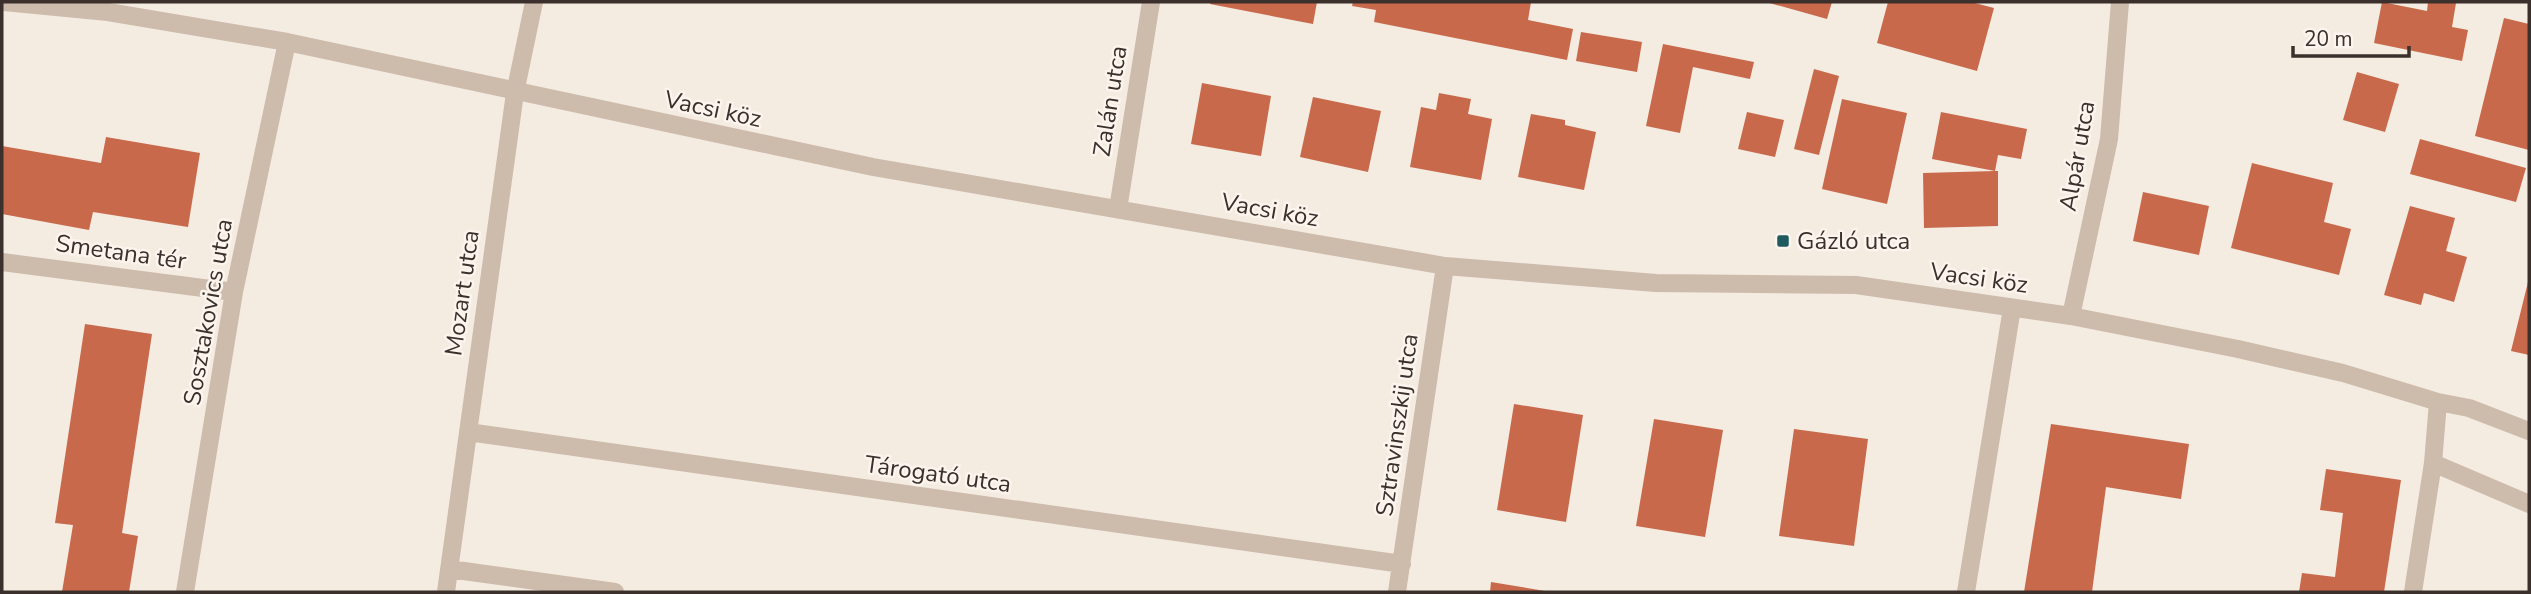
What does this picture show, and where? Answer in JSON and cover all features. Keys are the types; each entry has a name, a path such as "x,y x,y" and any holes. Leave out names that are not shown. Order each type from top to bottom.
{"street":[{"name":"Vacsi köz","path":"4,2 109,7 287,42 515,93 873,167 1445,265 1656,283 1856,285 2071,316 2330,370 2438,402 2469,408 2529,431"},
{"name":"Mozart utca","path":"446,592 515,93 534,2"},
{"name":"Zalán utca","path":"1118,209 1151,2"},
{"name":"Alpár utca","path":"2071,316 2109,139 2120,2"},
{"name":"Sosztakovics utca","path":"185,592 234,292 287,42"},
{"name":"Smetana tér","path":"2,262 234,292"},
{"name":"Sztravinszkij utca","path":"1397,592 1445,265"},
{"path":"1966,592 2012,308"},
{"path":"2413,592 2433,463 2438,402"},
{"name":"Tárogató utca","path":"467,432 1402,564"},
{"path":"2433,463 2529,504"},
{"path":"449,569 615,592"}],"building":[{"path":"1317,2 1313,24 1210,4"},
{"path":"1353,2 1531,2 1528,20 1573,29 1567,60 1374,22 1376,10 1352,6"},
{"path":"1766,2 1832,2 1827,19"},
{"path":"1888,2 1971,2 1994,8 1977,71 1877,43"},
{"path":"2382,2 2427,11 2428,2 2456,3 2452,27 2468,30 2462,61 2374,43"},
{"path":"2504,18 2529,24 2529,150 2475,136"},
{"path":"1581,32 1642,42 1637,72 1576,61"},
{"path":"1663,44 1754,62 1750,79 1693,67 1680,133 1646,126"},
{"path":"1814,69 1839,76 1819,155 1794,149"},
{"path":"2357,72 2399,84 2385,132 2343,120"},
{"path":"1202,83 1271,96 1261,156 1191,144"},
{"path":"1439,93 1471,99 1468,114 1492,119 1481,180 1410,167 1421,107 1436,110"},
{"path":"1313,97 1381,111 1368,172 1300,157"},
{"path":"1842,99 1907,113 1887,204 1822,189"},
{"path":"1747,112 1784,120 1775,157 1738,149"},
{"path":"1941,112 2027,129 2021,159 1998,155 1995,171 1932,159"},
{"path":"1531,114 1565,120 1565,125 1596,132 1584,190 1518,177"},
{"path":"106,137 200,153 188,227 93,212 89,230 2,214 2,146 101,163"},
{"path":"2420,139 2526,168 2516,202 2410,174"},
{"path":"2252,163 2333,183 2324,222 2351,229 2339,275 2231,248"},
{"path":"1998,171 1998,226 1924,228 1923,173"},
{"path":"2143,192 2209,206 2199,255 2133,241"},
{"path":"2410,206 2455,218 2446,251 2467,257 2454,302 2424,293 2421,305 2384,295"},
{"path":"2529,282 2529,355 2511,351"},
{"path":"85,324 152,334 122,533 138,536 129,592 62,592 73,525 55,523"},
{"path":"1514,404 1583,415 1566,522 1497,510"},
{"path":"1654,419 1723,430 1705,537 1636,526"},
{"path":"2051,424 2189,444 2181,499 2106,487 2092,592 2024,592"},
{"path":"1794,429 1868,439 1854,546 1779,536"},
{"path":"2326,469 2401,480 2384,592 2299,592 2302,573 2335,577 2343,513 2320,510"},
{"path":"1491,582 1545,591 1545,592 1490,592"}],"place":[{"name":"Gázló utca","path":"1783,241"}]}
